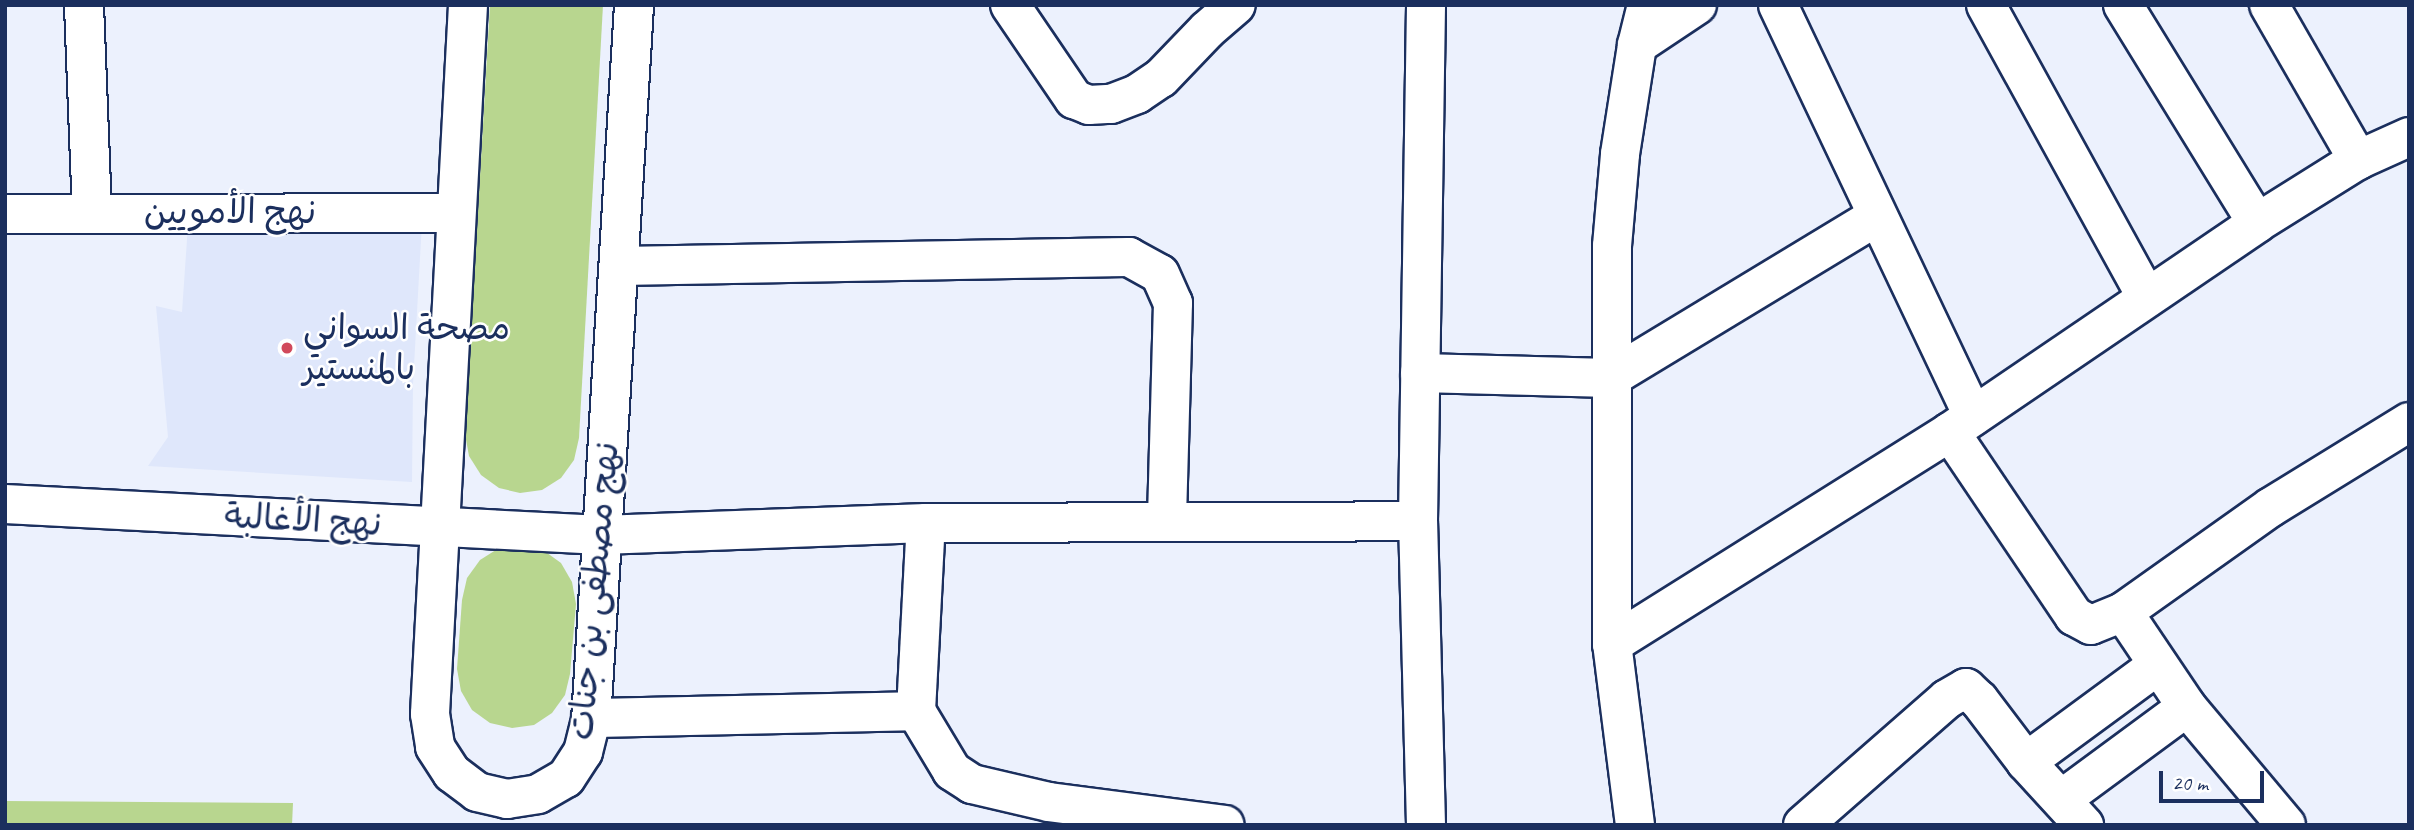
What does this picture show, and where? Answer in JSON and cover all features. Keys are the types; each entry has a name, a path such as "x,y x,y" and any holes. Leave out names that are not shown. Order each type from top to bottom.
{"street":[{"path":"84,5 92,212"},
{"name":"نهج مصطفى بن جنات","path":"468,5 430,714 435,747 452,774 477,792 507,799 538,794 566,778 583,752 591,718 634,5"},
{"path":"1010,5 1074,99 1089,104 1111,104 1137,94 1161,78 1207,30 1236,5"},
{"path":"1426,5 1418,521 1426,825"},
{"path":"1636,825 1612,644 1610,378 1612,246 1620,154 1637,46 1647,5"},
{"path":"1637,46 1697,5"},
{"path":"1778,5 1876,216 1962,424 2074,617 2091,625 2123,612 2271,507 2409,422"},
{"path":"1986,5 2147,298"},
{"path":"2123,5 2257,223"},
{"path":"2269,5 2358,160"},
{"path":"1612,644 1962,424 2257,223 2358,160 2409,136"},
{"name":"نهج الأمويين","path":"5,214 455,213"},
{"path":"1420,373 1610,378 1876,216"},
{"path":"620,266 1129,257 1160,274 1171,293 1173,303 1167,520"},
{"name":"نهج الأغالبة","path":"5,505 601,535 926,523 1418,521"},
{"path":"926,523 916,711 952,771 972,784 1049,802 1225,825"},
{"path":"2123,612 2186,707 2286,825"},
{"path":"2026,762 2158,665"},
{"path":"1803,825 1960,689 1971,690 2071,816 2186,707"},
{"path":"591,718 916,711"}],"shaded area":[{"name":"مصحة السواني بالمنستير","path":"422,222 413,384 412,482 148,466 168,437 156,306 182,312 188,225"}],"green space":[{"path":"490,5 603,5 579,438 574,460 561,478 542,490 520,493 499,488 481,475 469,456 465,434"},
{"path":"499,548 543,550 561,563 572,582 576,604 570,674 565,695 552,713 534,725 512,728 490,723 472,710 461,691 457,669 462,600 467,578 480,560"},
{"path":"5,801 293,803 292,825 5,825"}],"place":[{"name":"مصحة السواني بالمنستير","path":"287,348"}]}
